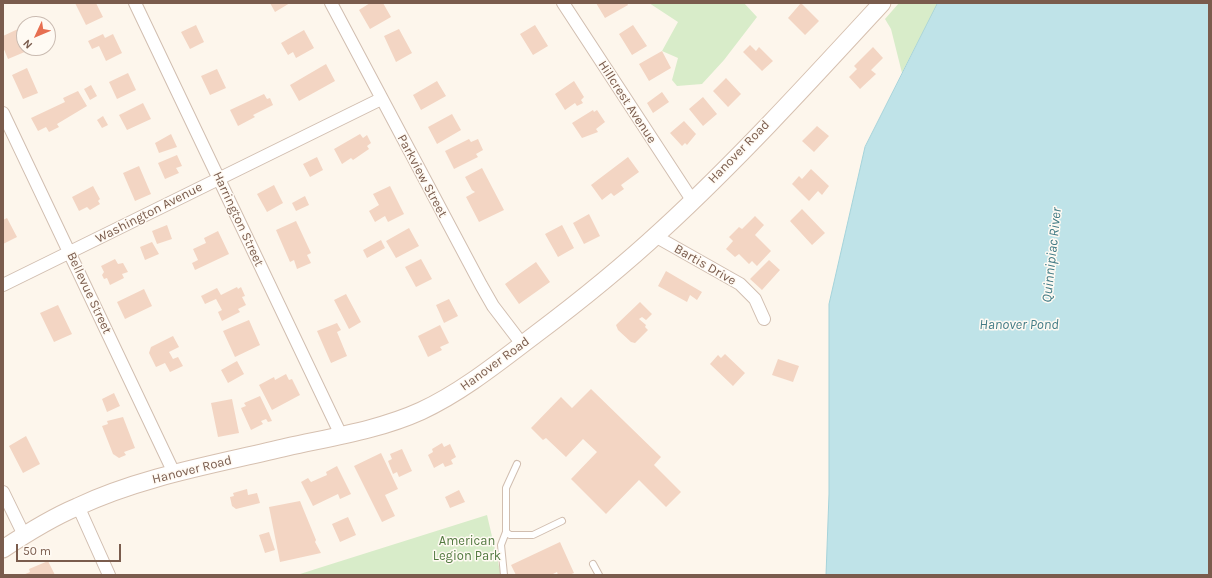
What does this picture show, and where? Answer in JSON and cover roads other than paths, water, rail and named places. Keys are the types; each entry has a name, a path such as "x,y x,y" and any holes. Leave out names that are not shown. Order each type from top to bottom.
{"main road":[{"name":"Hanover Road","path":"3,549 24,535 78,506 142,482 174,473 393,422 420,412 473,381 595,288 655,236 825,64 882,3"}],"street":[{"name":"Harrington Street","path":"135,3 341,435"},
{"name":"Parkview Street","path":"331,3 481,285 493,306 522,344"},
{"name":"Hillcrest Avenue","path":"563,3 692,200"},
{"name":"Washington Avenue","path":"3,285 381,99"},
{"name":"Bellevue Street","path":"3,113 174,473"},
{"name":"Bartis Drive","path":"655,236 740,284 755,299 764,319"},
{"path":"3,492 24,535"},
{"path":"78,506 109,575"}],"lane":[{"path":"504,575 501,545 506,532 506,488 516,464"},
{"path":"506,532 510,535 533,535 562,521"},
{"path":"593,564 599,575"}],"water":[{"name":"Hanover Pond","path":"938,3 1209,3 1209,575 826,575 829,494 829,304 865,147"}],"water label":[{"name":"Quinnipiac River","path":"1052,255"}],"park label":[{"name":"American Legion Park","path":"467,548"}]}
